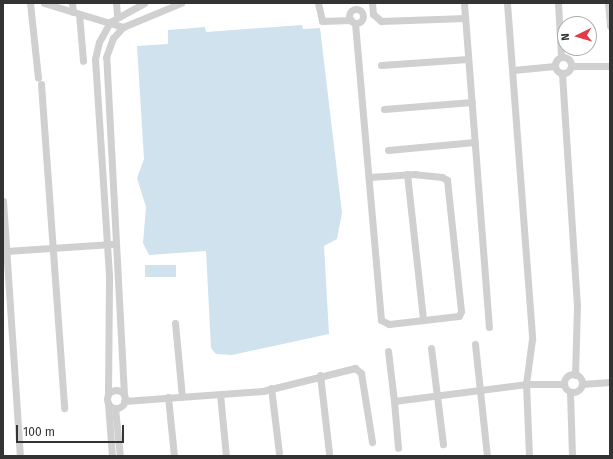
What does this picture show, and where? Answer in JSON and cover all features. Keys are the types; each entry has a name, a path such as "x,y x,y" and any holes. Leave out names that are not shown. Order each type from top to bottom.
{"street":[{"path":"30,3 39,81 64,408"},
{"path":"44,3 124,27"},
{"path":"72,3 76,13 83,61"},
{"path":"116,3 117,15"},
{"path":"112,456 108,403 108,245 95,59 99,42 110,22 117,15 144,3"},
{"path":"120,456 115,408 124,398 118,244 106,57 113,38 124,27 181,3"},
{"path":"318,3 322,21 353,22 362,19 361,12 364,3"},
{"path":"372,3 373,14 381,21 466,18"},
{"path":"464,3 489,327"},
{"path":"507,3 532,340 526,384 529,456"},
{"path":"555,66 561,57 558,3"},
{"path":"608,3 610,26"},
{"path":"361,12 352,11 369,177 381,320 389,324 459,316 461,311 451,195 447,180 442,176 407,174 369,177"},
{"path":"561,57 567,58 572,66"},
{"path":"380,64 468,59"},
{"path":"513,70 555,66"},
{"path":"555,66 562,74 577,305 575,375 582,384"},
{"path":"562,74 572,66 610,66"},
{"path":"384,109 472,102"},
{"path":"388,150 475,142"},
{"path":"100,145 111,144"},
{"path":"407,174 422,320"},
{"path":"3,201 20,456"},
{"path":"6,251 118,244"},
{"path":"175,323 182,397"},
{"path":"475,344 488,456"},
{"path":"431,348 444,444"},
{"path":"388,351 398,448"},
{"path":"108,394 116,390 124,398 182,397 220,394 271,388 320,375 360,369 372,442"},
{"path":"320,375 329,453"},
{"path":"564,384 566,378 575,375"},
{"path":"582,384 610,382"},
{"path":"394,402 480,389 526,384 564,384"},
{"path":"564,384 570,392 572,456"},
{"path":"570,392 577,391 582,384"},
{"path":"271,388 279,453"},
{"path":"220,394 226,456"},
{"path":"168,397 174,456"},
{"path":"108,403 115,408"}],"water":[{"path":"302,25 303,29 320,28 342,213 337,239 324,246 329,334 232,355 216,354 211,348 206,251 149,255 143,243 146,207 137,178 144,159 137,46 168,44 168,30 205,27 206,32"},
{"path":"145,265 176,265 176,277 145,277"}]}
